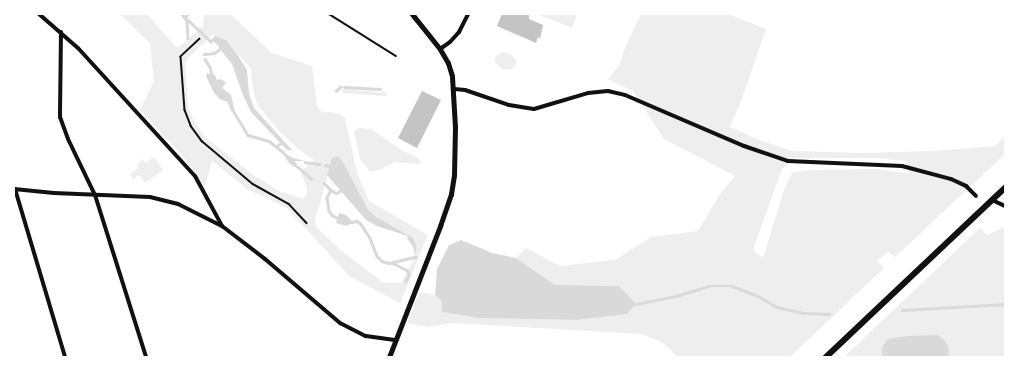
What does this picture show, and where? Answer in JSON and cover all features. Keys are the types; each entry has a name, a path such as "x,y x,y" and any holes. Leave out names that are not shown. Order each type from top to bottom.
{"main road":[{"path":"826,357 1005,188"}],"street":[{"path":"39,14 61,32 136,110 195,176 222,226"},
{"path":"389,357 440,226 451,194 454,176 454,89 448,63 440,49 412,14"},
{"path":"440,49 450,42 459,32 468,14"},
{"path":"61,32 60,117 68,139 95,195 146,357"},
{"path":"454,89 465,90 509,105 534,109 588,93 608,91 625,95 744,146 788,161 902,166 951,179 966,186 976,196"},
{"path":"65,357 14,189 54,193 150,197 178,204 222,226 265,259 340,323 366,336 395,340"},
{"path":"992,200 1005,206"}],"path":[{"path":"329,14 396,56"},
{"path":"200,40 181,57 185,110 191,126 202,141 253,184 289,204 307,223"}],"shaded area":[{"path":"120,14 147,14 176,47 179,47 203,26 204,16 200,14 230,14 272,53 312,66 317,106 322,112 338,113 345,118 357,172 369,201 428,235 400,303 349,276 287,208 247,189 212,161 205,187 180,153 140,110 154,81 150,43","holes":["212,35 226,40 251,69 252,84 257,104 280,132 298,149 314,160 301,171 307,189 306,196 303,199 279,191 252,174 205,137 193,120 188,106 185,64 189,57","333,157 339,157 343,162 362,202 371,214 414,240 415,257 401,283 384,283 343,252 316,227 315,220"]},
{"path":"537,14 577,14 572,28"},
{"path":"641,14 728,14 766,29 743,96 730,127 759,140 793,151 863,153 934,151 995,146 1005,136 1005,154 895,257 888,252 877,261 884,268 790,357 678,357 663,343 642,334 452,323 429,327 407,323 419,292 435,295 442,301 442,312 478,318 575,320 619,286 555,285 516,258 526,248 560,266 615,260 651,237 698,231 720,194 735,176 664,139 633,91 608,79 620,64 624,50","holes":["795,158 876,158 906,161 909,174 879,169 808,170 792,173 785,187 763,258 753,250 782,169"]},
{"path":"215,36 226,40 247,70 249,94 254,108 293,151 287,150 251,112 232,64 218,45 213,41 210,41"},
{"path":"502,52 509,53 516,60 516,65 512,69 502,69 495,62 495,57"},
{"path":"207,73 215,75 217,80 221,79 226,83 222,88 231,95 234,108 232,110 227,102 220,99 214,93 206,76"},
{"path":"343,89 387,93 386,96 343,93"},
{"path":"358,128 371,129 403,151 418,158 421,162 418,164 395,162 382,169 370,172 360,159 354,132"},
{"path":"280,150 293,158 305,161 295,161 300,170 290,164"},
{"path":"154,157 163,170 145,183 139,175 133,179 130,174 138,168 137,164 143,159 146,163"},
{"path":"339,157 343,162 368,210 376,217 413,238 416,245 415,257 413,247 407,238 408,236 377,226 366,220 327,175 332,158"},
{"path":"339,213 346,215 353,222 347,226 336,223"},
{"path":"1005,227 1005,357 948,357 949,352 881,354 882,357 844,357 980,228 987,235"},
{"path":"461,240 492,253 516,258 555,285 619,286 636,304 627,314 575,320 478,318 442,312 442,301 435,295 437,269 449,245"},
{"path":"938,335 948,346 948,357 882,357 882,347 888,339 907,336"}],"building":[{"path":"502,14 529,14 529,19 543,25 540,39 538,37 536,43 497,26"},
{"path":"422,91 441,100 417,148 398,138"}],"waterway":[{"path":"182,14 187,21 188,38"},
{"path":"185,17 188,14"},
{"path":"187,19 211,41"},
{"path":"204,54 214,53 220,49"},
{"path":"205,59 210,67 212,75"},
{"path":"336,91 340,87"},
{"path":"344,87 380,89"},
{"path":"231,107 248,135 269,141 283,152"},
{"path":"276,147 281,143"},
{"path":"305,162 320,164"},
{"path":"325,165 329,166"},
{"path":"298,167 312,179"},
{"path":"324,183 331,190 327,198 329,211 333,216 340,219"},
{"path":"331,190 336,193 340,191"},
{"path":"351,222 357,221 360,223 370,238 377,256 382,261 389,263 415,257"},
{"path":"393,263 407,270 409,275 406,281 407,279"},
{"path":"636,304 676,296 709,286 732,286 758,296 777,307 804,313 829,314"},
{"path":"902,310 1005,304"}]}
